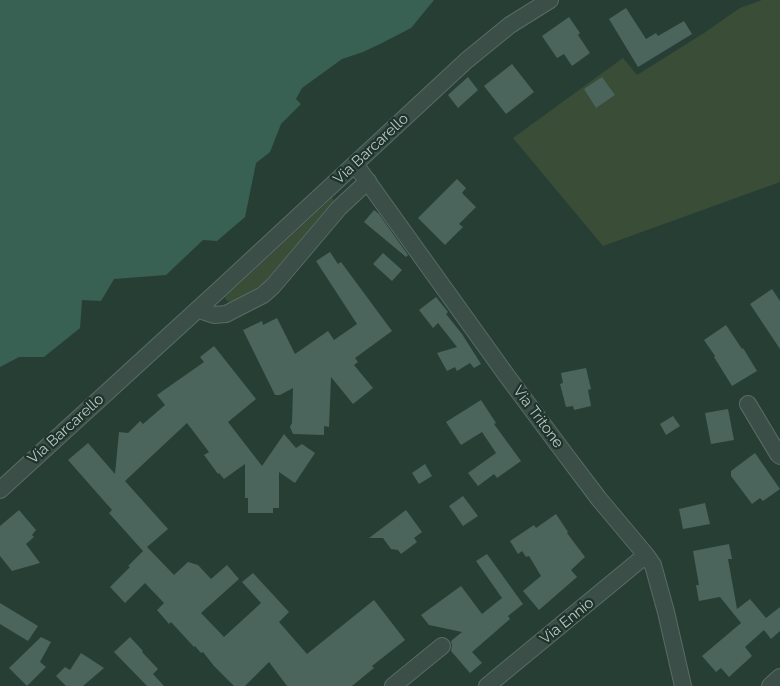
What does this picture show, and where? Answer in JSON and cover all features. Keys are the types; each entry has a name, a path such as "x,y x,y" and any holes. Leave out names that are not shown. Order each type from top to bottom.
{"street":[{"name":"Via Barcarello","path":"0,490 467,60 510,25 550,0"},
{"name":"Via Tritone","path":"355,164 599,499 653,565 683,686"},
{"name":"Via Barcarello","path":"199,308 205,312 226,314 263,295 273,286 342,205 368,181"},
{"path":"748,404 780,456"},
{"name":"Via Ennio","path":"487,686 646,555"},
{"path":"393,686 442,646"},
{"path":"770,686 780,677"}],"shaded area":[{"path":"0,0 434,0 411,28 363,52 342,59 302,88 296,99 301,104 281,124 270,152 256,163 245,217 217,241 203,240 166,275 114,279 101,301 82,300 80,328 44,357 19,357 0,367"},
{"path":"762,0 780,0 780,182 603,246 513,138 623,58 637,75 740,8"},
{"path":"332,198 334,200 266,281 239,299 230,302 226,300 225,297"}],"building":[{"path":"626,8 646,39 656,33 658,36 684,21 692,34 638,67 609,19"},
{"path":"569,17 590,53 572,66 564,54 557,58 542,36"},
{"path":"512,64 534,92 506,114 484,86"},
{"path":"468,77 478,90 458,108 448,95"},
{"path":"602,77 615,95 596,108 584,89"},
{"path":"457,179 466,188 462,193 476,207 459,224 463,227 445,245 418,218"},
{"path":"374,210 379,214 408,255 406,257 364,222"},
{"path":"330,252 338,264 341,262 392,331 355,358 358,362 354,365 373,388 353,404 331,377 329,427 324,426 324,435 293,434 290,427 292,423 293,388 280,395 275,395 243,330 262,321 263,325 277,318 295,354 328,331 334,340 357,324 316,261"},
{"path":"383,253 402,270 392,281 373,264"},
{"path":"772,289 780,301 780,349 750,304"},
{"path":"436,297 448,312 446,314 462,334 481,364 474,368 470,363 457,371 455,367 447,371 437,353 457,347 438,323 433,328 419,310"},
{"path":"726,325 757,371 732,386 704,340"},
{"path":"214,346 256,399 228,422 262,466 284,434 296,448 302,444 315,453 295,483 279,472 279,508 273,508 273,513 248,513 248,498 245,498 245,464 224,479 204,455 209,452 187,423 125,481 168,529 147,547 174,575 188,562 198,565 211,579 227,565 239,579 201,613 224,637 261,603 242,582 253,573 289,612 279,622 307,654 374,600 405,640 372,666 374,668 352,686 287,686 269,662 245,686 234,686 203,652 201,653 194,647 171,622 169,624 157,610 164,603 145,583 125,603 110,587 143,551 109,513 112,510 68,460 88,443 115,474 119,432 128,433 140,421 143,424 165,405 157,395 204,362 200,357"},
{"path":"586,368 591,389 588,390 591,406 574,410 573,406 566,407 560,384 563,383 561,373"},
{"path":"481,400 496,423 494,424 521,461 497,478 494,474 478,486 468,473 496,453 482,432 461,445 446,422"},
{"path":"728,409 734,440 711,444 705,413"},
{"path":"673,416 680,426 666,435 660,424"},
{"path":"755,453 780,489 763,501 760,498 752,504 731,476 731,471"},
{"path":"425,464 432,476 419,484 412,473"},
{"path":"463,496 478,516 463,526 449,506"},
{"path":"705,503 710,524 683,529 679,509"},
{"path":"19,510 36,530 32,535 34,537 26,544 40,563 12,571 0,556 0,526"},
{"path":"406,510 422,532 414,538 417,542 401,554 398,550 391,549 383,538 369,538"},
{"path":"556,514 567,533 585,557 571,570 577,577 539,610 523,591 541,576 529,556 526,557 522,551 518,554 510,541 534,525 536,528"},
{"path":"729,544 732,559 728,559 737,609 750,599 766,618 780,607 780,631 771,639 764,630 745,647 752,656 729,677 721,668 716,672 702,656 741,623 720,597 699,601 696,585 699,585 693,551"},
{"path":"487,554 523,604 508,616 510,619 472,652 482,663 470,673 451,651 451,641 462,632 429,625 421,615 461,586 482,614 502,598 476,561"},
{"path":"0,603 38,626 28,641 0,624"},
{"path":"41,637 51,642 40,662 46,667 27,686 9,668"},
{"path":"130,637 158,669 153,674 164,686 147,686 114,652"},
{"path":"81,653 104,668 83,686 66,686 56,676 65,667 70,670"}]}
